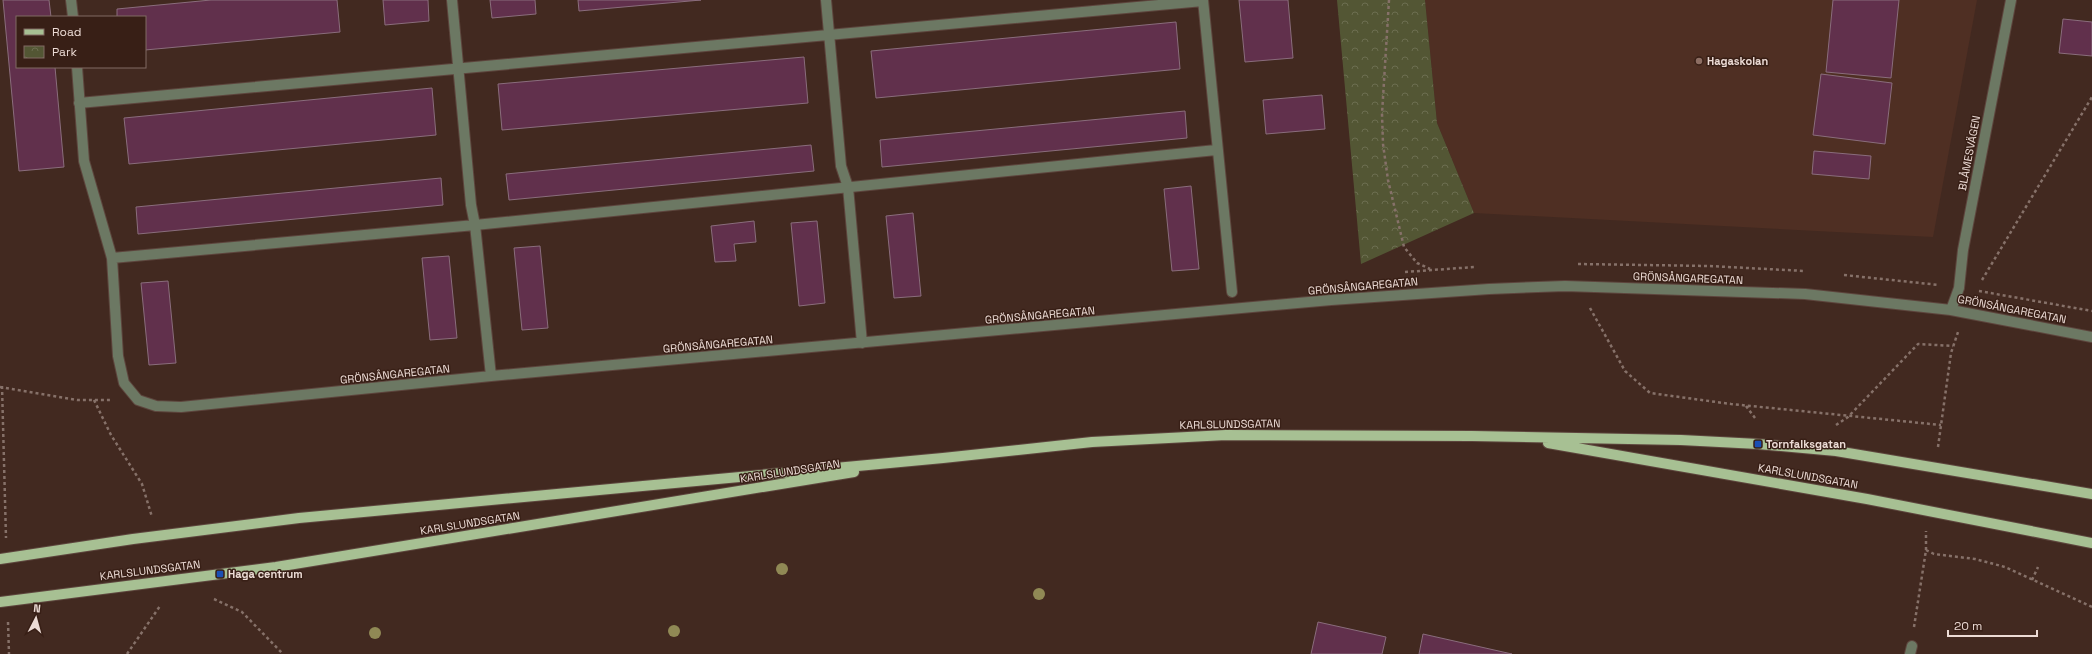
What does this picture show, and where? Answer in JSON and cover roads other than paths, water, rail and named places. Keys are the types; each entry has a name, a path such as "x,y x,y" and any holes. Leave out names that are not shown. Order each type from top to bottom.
{"main road":[{"name":"KARLSLUNDSGATAN","path":"0,559 133,539 299,518 943,458 1092,442 1226,435 1472,436 1681,440 1758,444 1836,452 2092,494"},
{"name":"KARLSLUNDSGATAN","path":"1518,438 1867,499 2092,543"},
{"name":"KARLSLUNDSGATAN","path":"0,602 284,565 943,458"}],"street":[{"path":"71,0 73,16"},
{"path":"452,0 471,205 475,225 491,376"},
{"path":"826,0 841,166 848,187 862,343"},
{"path":"79,104 1203,0 1216,150 1232,292"},
{"name":"BLÅMESVÄGEN","path":"1951,310 1959,288 1963,250 2011,0"},
{"path":"77,68 84,161 112,258 475,225 1216,150"},
{"name":"GRÖNSÅNGAREGATAN","path":"112,258 118,356 124,383 138,400 156,406 181,407 491,376 1331,300 1488,289 1578,286 1805,294 1951,310 2092,337"}],"place":[{"name":"Hagaskolan","path":"1699,61"},
{"name":"Tornfalksgatan","path":"1758,444"},
{"name":"Haga centrum","path":"220,574"}]}
